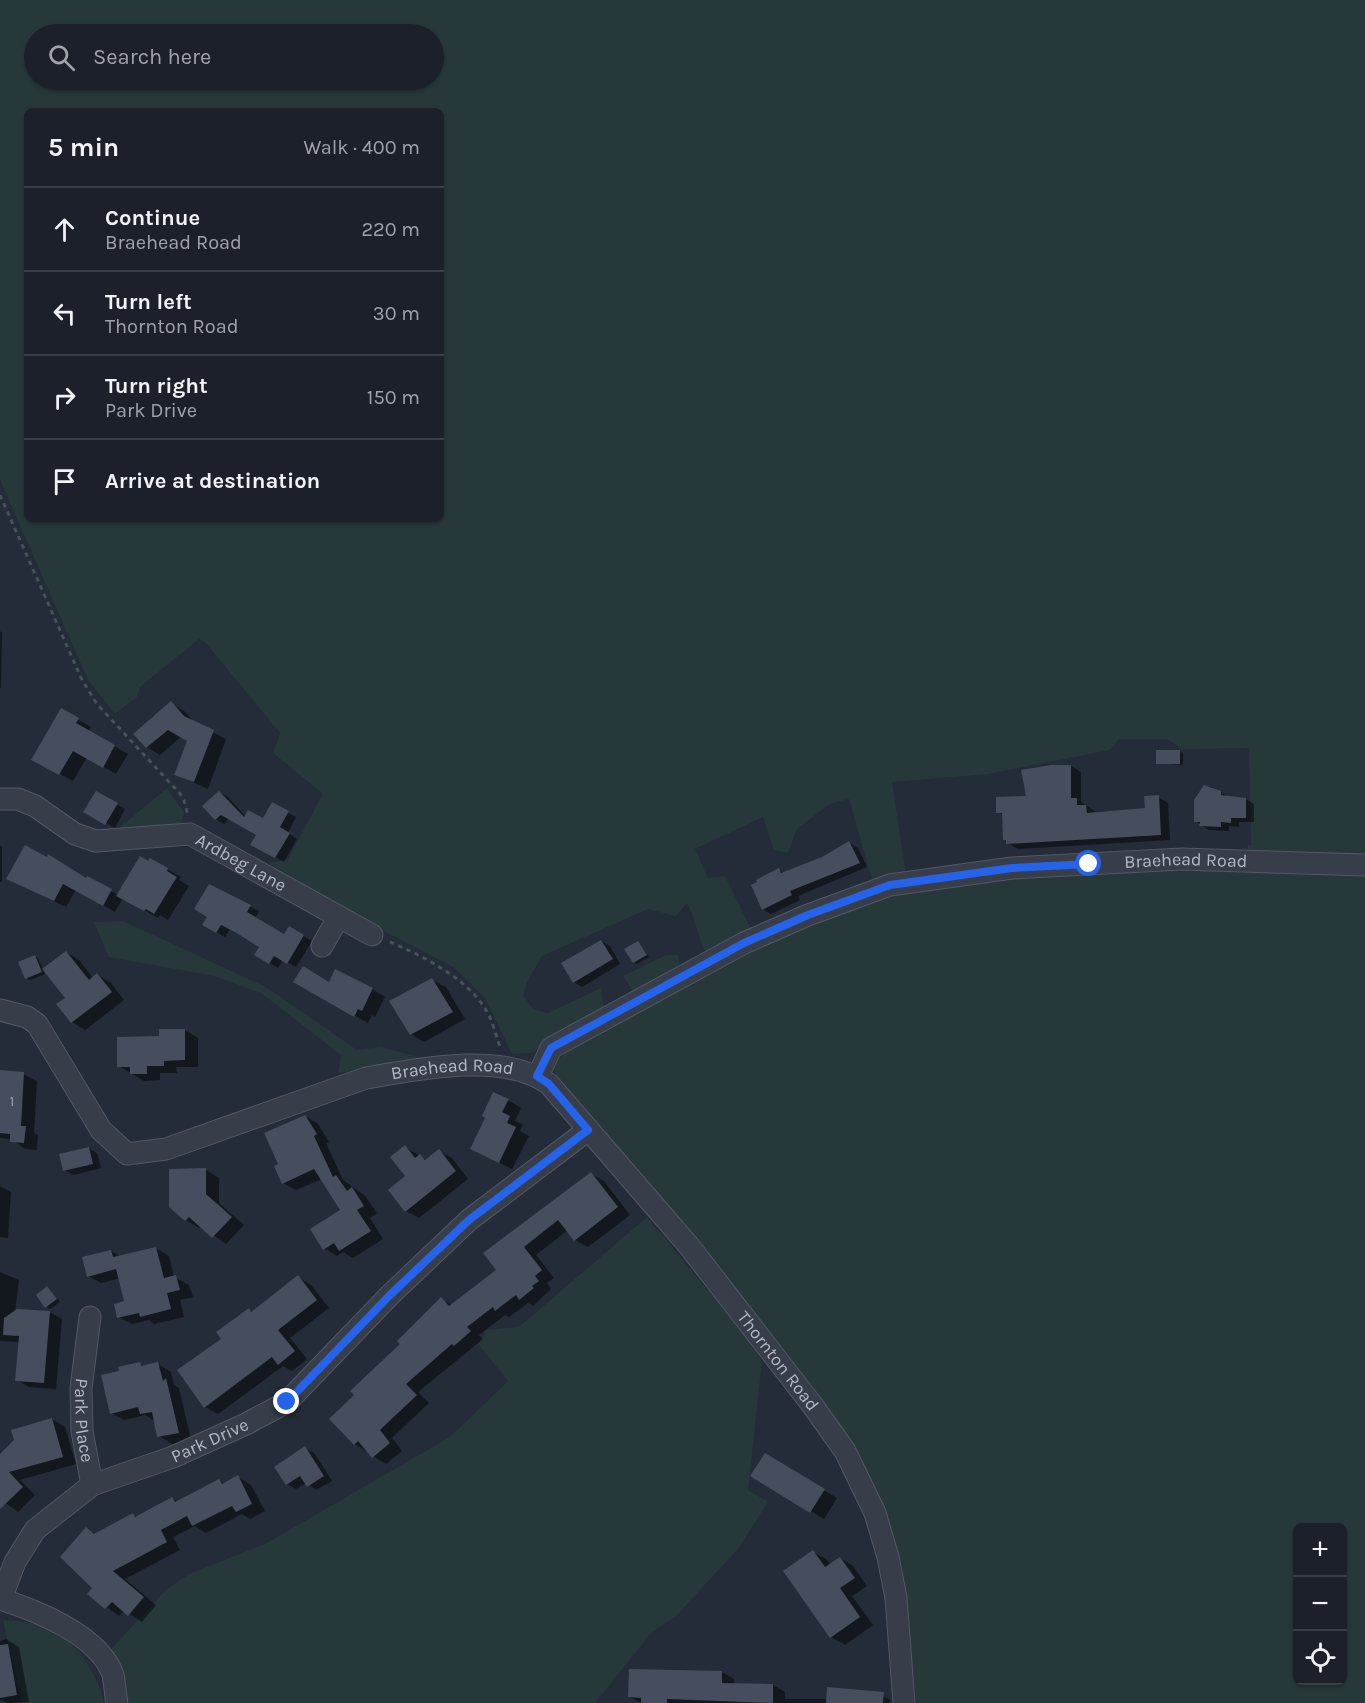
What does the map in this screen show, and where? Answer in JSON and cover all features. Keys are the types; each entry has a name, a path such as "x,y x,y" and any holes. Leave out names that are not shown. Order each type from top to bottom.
{"street":[{"name":"Ardbeg Lane","path":"0,799 18,799 35,806 75,834 96,842 190,834 372,935"},
{"name":"Braehead Road","path":"0,1010 27,1017 37,1024 101,1130 127,1154 166,1149 366,1078 464,1065 508,1069 537,1076 551,1048 744,943 808,915 890,885 1012,868 1182,859 1365,865"},
{"path":"322,946 338,918"},
{"name":"Thornton Road","path":"537,1076 549,1084 689,1246 845,1451 875,1513 888,1557 896,1598 904,1703"},
{"name":"Park Drive","path":"0,1599 15,1562 35,1530 92,1485 173,1457 246,1424 287,1402 390,1295 469,1220 588,1130"},
{"name":"Park Place","path":"90,1317 81,1388 82,1431 92,1485"},
{"path":"0,1599 63,1625 91,1644 112,1674 117,1703"}],"path":[{"path":"0,495 82,680 97,704 183,797 187,805 190,834"},
{"path":"372,935 393,943 445,971 473,993 487,1012 508,1069"}],"shaded area":[{"path":"0,0 1365,0 1365,858 1247,853 1248,845 1251,845 1249,748 1181,749 1168,739 1119,739 1110,750 988,774 892,782 906,875 873,883 849,799 831,803 797,829 788,853 774,850 763,817 695,849 708,878 725,876 752,931 708,955 702,945 687,903 676,916 648,909 542,956 527,982 523,995 533,1009 548,1013 601,988 604,1010 531,1053 512,1054 485,998 455,968 380,929 268,863 288,859 323,794 273,753 280,733 205,642 199,639 140,687 137,697 115,714 88,680 0,480"},
{"path":"167,788 184,813 180,826 117,830"},
{"path":"1205,870 1365,875 1365,1703 916,1703 902,1569 859,1453 744,1301 555,1075 555,1062 575,1044 714,964 893,890 1026,875"},
{"path":"123,921 266,987 357,1050 381,1047 433,1061 338,1073 341,1055 261,993 215,976 109,957 94,922"},
{"path":"666,955 678,955 681,970 633,992 623,976"},
{"path":"647,1217 748,1339 762,1361 748,1490 768,1502 738,1549 676,1616 651,1633 595,1703 129,1703 111,1649 167,1589 189,1574 265,1544 450,1437 508,1381 478,1344 486,1330 519,1327"},
{"path":"3,1620 40,1625 73,1646 96,1679 104,1703 22,1703"}],"building":[{"path":"171,701 184,716 214,730 194,782 174,775 187,741 168,730 146,748 133,734"},
{"path":"61,708 79,718 76,723 115,745 103,768 73,751 59,775 31,760"},
{"path":"1156,750 1180,750 1180,764 1156,764"},
{"path":"1051,765 1071,765 1071,798 1077,798 1077,805 1086,805 1087,813 1145,808 1144,796 1159,795 1161,835 1006,844 1006,840 1003,840 1002,813 996,813 996,797 1026,796 1021,770"},
{"path":"1204,785 1221,791 1221,795 1246,798 1246,818 1231,818 1231,823 1221,822 1221,827 1199,826 1200,822 1194,822 1194,800"},
{"path":"96,791 118,803 105,825 83,812"},
{"path":"219,791 244,817 248,810 263,818 272,802 289,811 280,827 290,833 275,858 250,845 256,835 221,815 215,820 202,806"},
{"path":"849,841 860,863 790,891 792,895 762,910 751,885 757,882 756,880 779,868 781,873 822,857"},
{"path":"25,845 47,857 48,854 86,878 87,876 112,889 103,906 63,884 54,901 6,879"},
{"path":"140,856 148,861 150,858 168,868 167,871 177,877 154,914 116,896"},
{"path":"209,884 251,905 247,912 284,934 289,926 304,935 287,964 274,956 269,964 254,955 259,947 221,925 216,933 202,925 207,917 194,909"},
{"path":"601,940 613,959 573,983 561,963"},
{"path":"638,941 647,955 633,963 624,949"},
{"path":"66,951 89,980 97,973 112,992 71,1023 56,1004 65,998 42,969"},
{"path":"35,955 42,972 25,979 18,962"},
{"path":"303,966 329,982 335,969 373,988 362,1011 358,1009 354,1017 293,982"},
{"path":"432,978 453,1012 410,1035 389,1001"},
{"path":"159,1029 185,1029 185,1060 164,1061 164,1066 147,1066 147,1074 130,1074 130,1067 117,1067 117,1037 159,1036"},
{"path":"0,1070 24,1072 21,1126 26,1126 24,1143 10,1142 10,1134 0,1133"},
{"path":"493,1092 509,1099 502,1112 510,1116 507,1123 516,1127 499,1163 470,1149 485,1118 482,1116"},
{"path":"305,1115 317,1134 314,1136 333,1177 336,1175 347,1191 352,1187 364,1206 357,1210 371,1231 339,1251 334,1243 323,1250 310,1229 340,1210 314,1169 282,1184 274,1166 278,1164 264,1133"},
{"path":"405,1145 415,1158 420,1154 425,1160 439,1149 456,1171 405,1212 388,1190 405,1176 390,1157"},
{"path":"89,1147 93,1164 63,1171 59,1154"},
{"path":"206,1168 206,1194 232,1217 212,1238 189,1217 185,1221 169,1207 169,1169"},
{"path":"591,1172 618,1207 574,1241 558,1220 524,1247 542,1270 535,1276 539,1281 532,1286 534,1288 519,1300 516,1295 495,1311 493,1307 467,1327 471,1331 454,1346 452,1344 406,1384 417,1395 380,1430 390,1443 372,1458 358,1441 354,1445 329,1419 354,1395 350,1391 400,1344 397,1341 441,1297 449,1306 496,1270 483,1253"},
{"path":"156,1247 164,1278 176,1275 180,1290 167,1293 171,1309 140,1317 139,1313 117,1318 114,1304 124,1301 116,1269 87,1277 82,1257 111,1250 113,1257"},
{"path":"298,1275 317,1300 278,1330 295,1351 278,1365 272,1357 204,1408 177,1370 221,1339 216,1332 249,1308 251,1312"},
{"path":"47,1286 57,1299 45,1308 36,1295"},
{"path":"17,1309 50,1311 44,1383 15,1381 19,1336 3,1335 4,1318"},
{"path":"140,1362 141,1366 158,1362 163,1381 166,1378 179,1433 157,1437 152,1412 140,1414 138,1407 110,1414 101,1375 119,1371 118,1367"},
{"path":"52,1418 63,1457 9,1472 23,1487 0,1509 0,1454 14,1440 11,1430"},
{"path":"305,1446 324,1476 307,1487 300,1476 286,1485 274,1467"},
{"path":"765,1453 825,1489 810,1513 750,1476"},
{"path":"238,1475 252,1504 236,1512 232,1506 192,1526 187,1516 161,1530 167,1542 113,1571 144,1597 128,1616 112,1602 105,1609 87,1594 92,1588 60,1557 86,1527 94,1534 133,1513 135,1517 172,1497 175,1502 219,1479 222,1484"},
{"path":"813,1550 825,1567 840,1557 855,1578 840,1588 860,1617 830,1638 783,1571"},
{"path":"8,1644 17,1695 0,1698 0,1645"},
{"path":"629,1669 722,1671 722,1683 773,1684 773,1703 667,1699 667,1703 641,1703 641,1698 628,1697"},
{"path":"827,1687 884,1692 883,1703 826,1703"}],"route":[{"path":"287,1402 390,1295 469,1220 588,1130 549,1084 537,1076 551,1048 744,943 808,915 890,885 1012,868 1089,864"}]}
